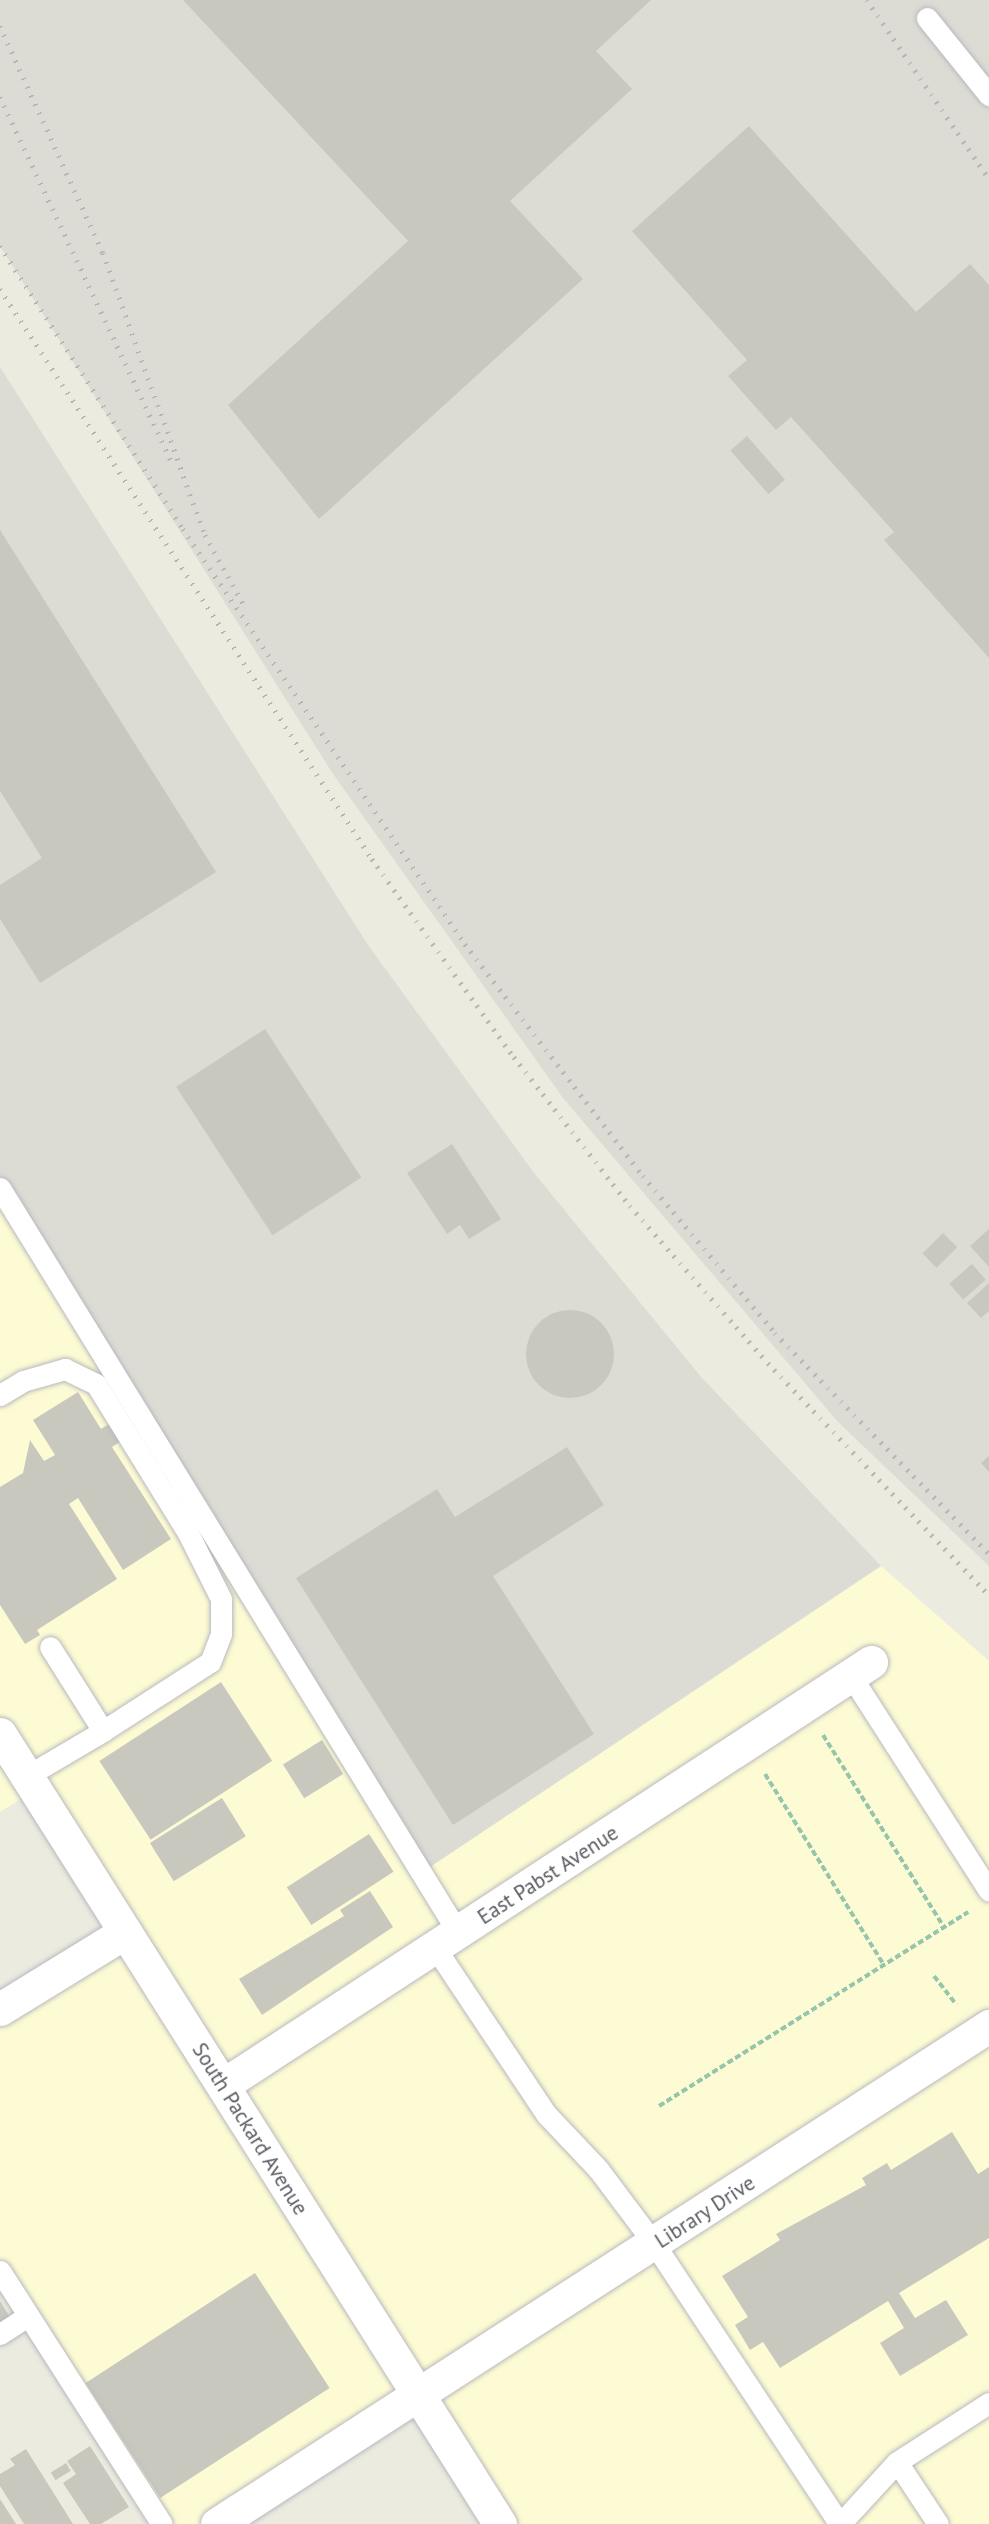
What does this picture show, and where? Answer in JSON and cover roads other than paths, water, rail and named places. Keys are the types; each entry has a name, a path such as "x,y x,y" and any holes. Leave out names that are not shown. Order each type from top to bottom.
{"street":[{"name":"East Pabst Avenue","path":"223,2085 448,1942 861,1669"},
{"name":"South Packard Avenue","path":"0,1734 500,2524"},
{"path":"0,2009 125,1932"},
{"name":"Library Drive","path":"217,2524 655,2244 975,2019"}],"lane":[{"path":"927,18 989,95"},
{"path":"0,1188 448,1942 546,2115 598,2169 655,2244 840,2524 897,2462 989,2403"},
{"path":"0,1395 23,1381 65,1369 96,1384 188,1533 221,1599 221,1634 210,1662 103,1731 27,1776"},
{"path":"50,1647 103,1731"},
{"path":"861,1669 989,1891"},
{"path":"0,2271 162,2524"},
{"path":"0,2334 28,2316"},
{"path":"897,2462 938,2524"}],"railway":[{"path":"867,0 989,179"},
{"path":"0,26 103,253 205,535 245,607"},
{"path":"0,97 171,461"},
{"path":"0,246 183,529 465,944 643,1176 775,1333 989,1554"},
{"path":"0,289 372,859 514,1057 630,1206 768,1363 989,1595"}]}
